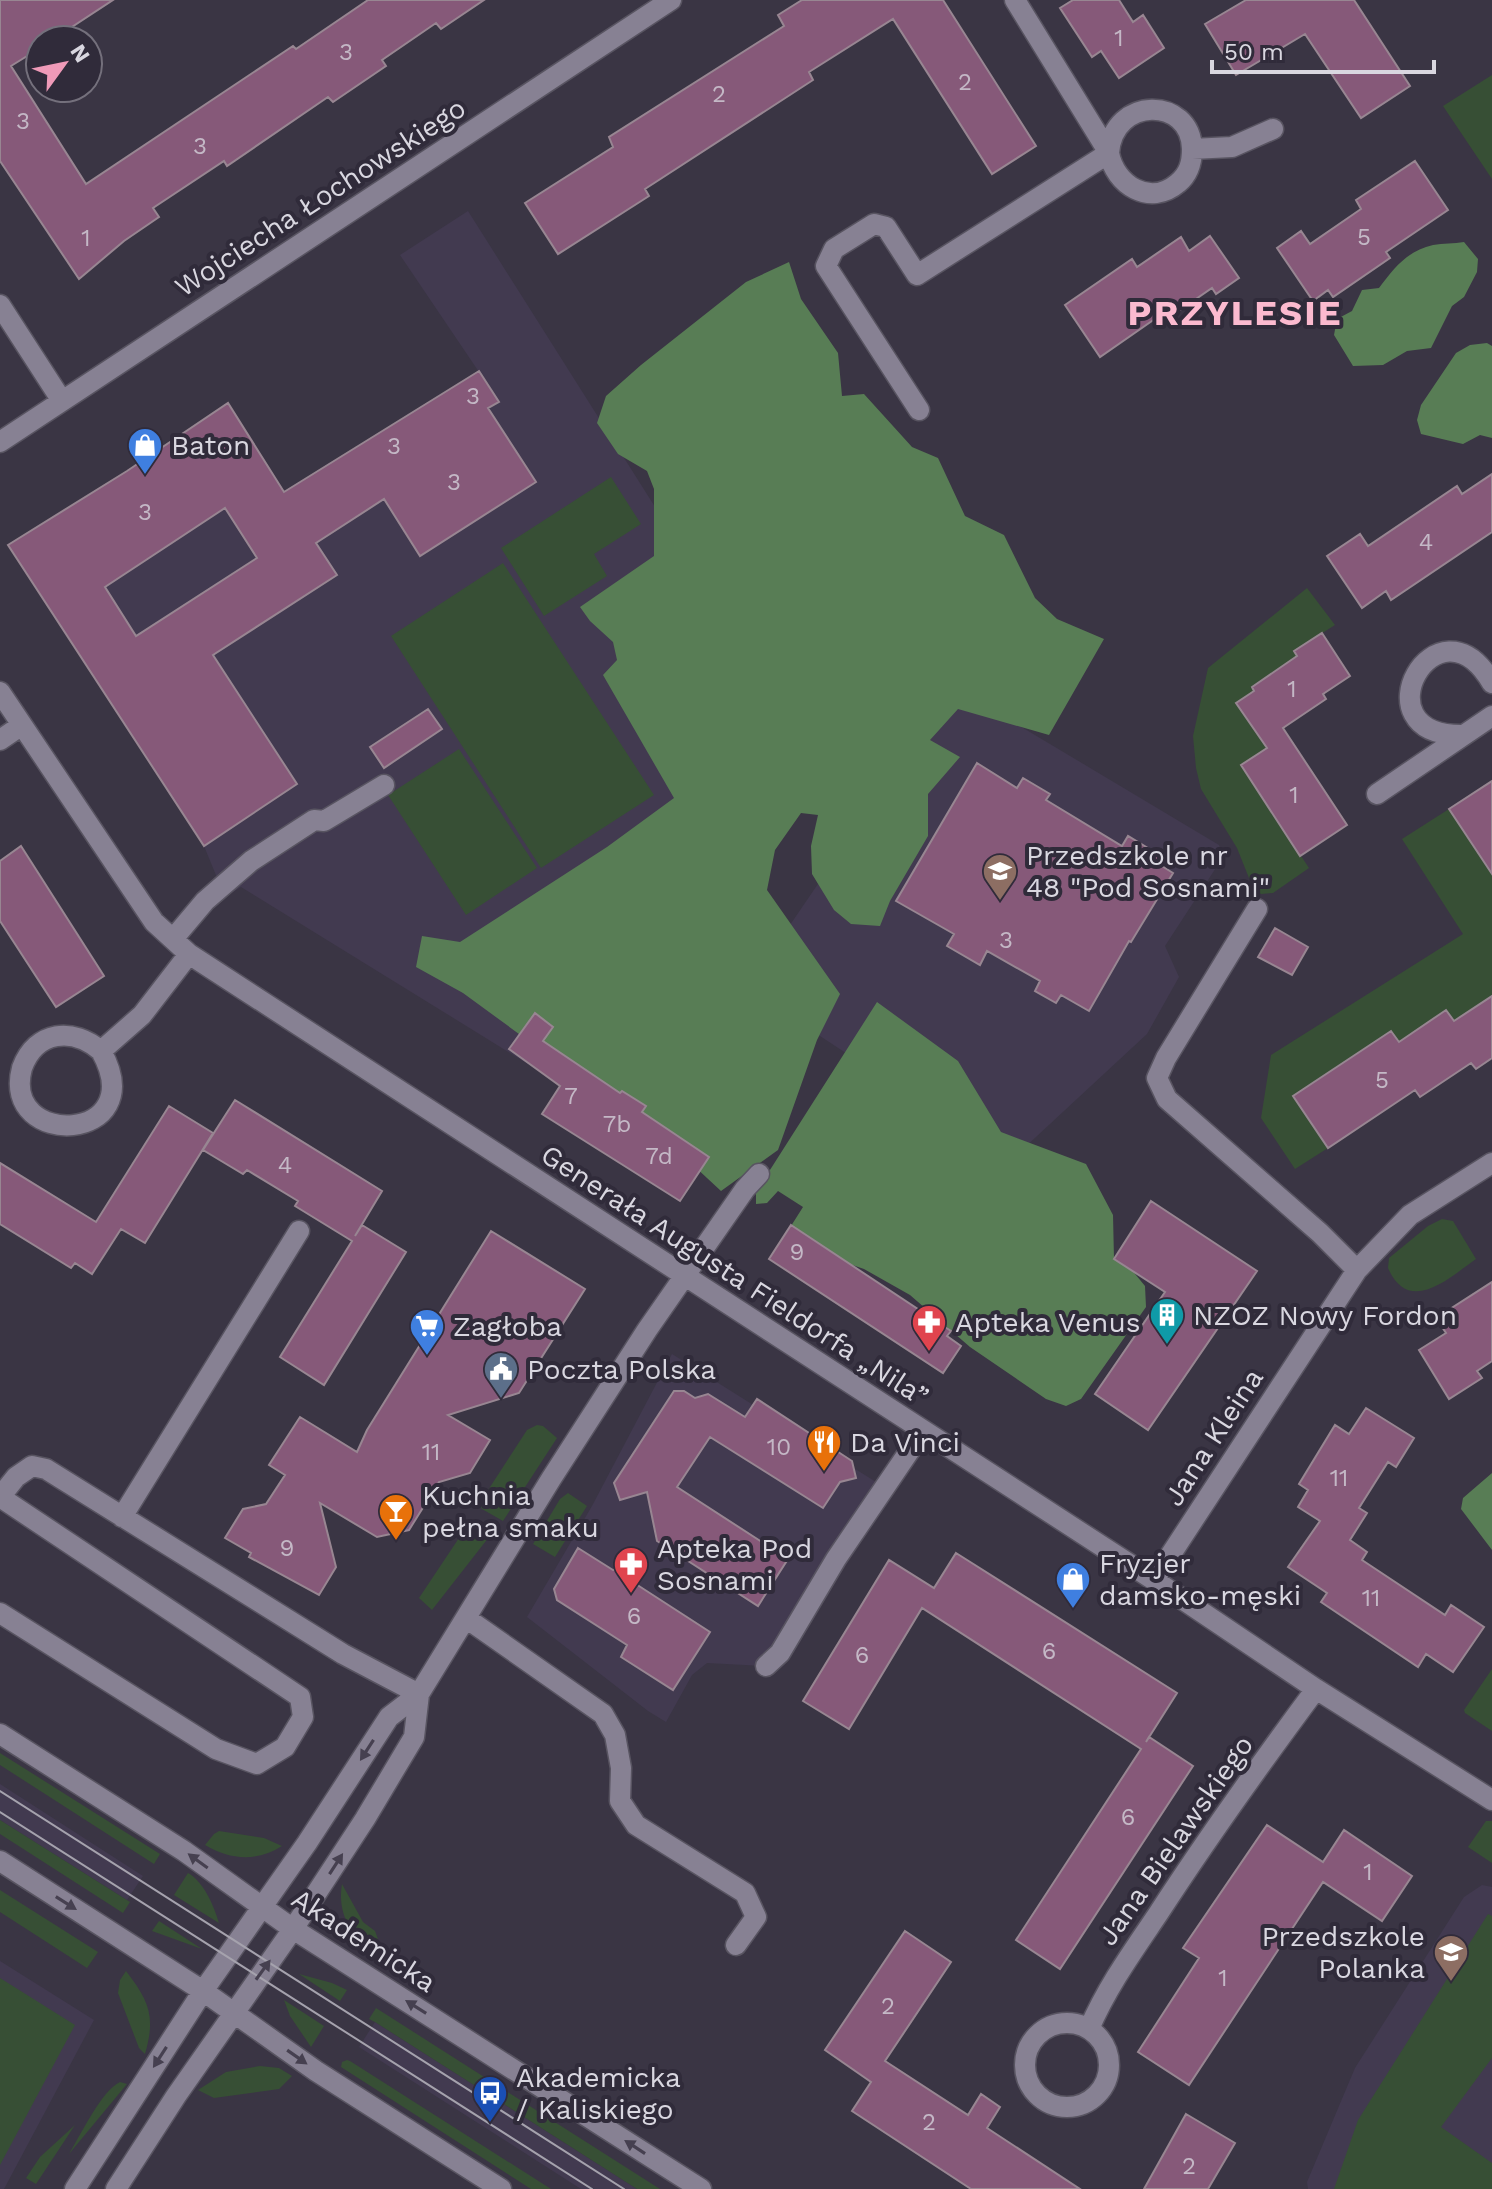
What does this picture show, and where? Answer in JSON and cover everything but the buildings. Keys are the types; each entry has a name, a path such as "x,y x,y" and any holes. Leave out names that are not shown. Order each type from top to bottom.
{"street":[{"name":"Wojciecha Łochowskiego","path":"0,442 649,6 671,0"},
{"path":"1015,0 1109,153"},
{"path":"1146,109 1172,115 1183,124 1192,141 1192,162 1185,176 1177,185 1164,191 1143,193 1129,187 1118,178 1109,153 1116,128 1129,115 1146,109"},
{"path":"1192,149 1232,147 1273,129"},
{"path":"919,410 826,266 834,249 874,224 886,227 917,275 1109,153"},
{"path":"0,305 62,401"},
{"path":"1462,735 1441,735 1427,730 1415,717 1409,689 1416,672 1429,660 1455,650 1477,661 1492,683"},
{"name":"Generała Augusta Fieldorfa „Nila”","path":"0,692 154,922 189,954 1154,1580 1316,1689 1491,1795"},
{"path":"1377,794 1492,716"},
{"path":"0,740 22,725"},
{"path":"173,939 205,901 251,861 314,820 324,821 384,785"},
{"path":"1257,909 1157,1078 1167,1099 1320,1233 1357,1270"},
{"path":"101,1051 142,1015 189,954"},
{"path":"73,1036 89,1041 101,1051 109,1065 112,1081 109,1097 99,1113 86,1123 71,1127 45,1123 32,1114 20,1092 19,1076 26,1056 37,1044 52,1037 73,1036"},
{"name":"Jana Kleina","path":"1154,1580 1357,1270 1410,1215 1492,1163"},
{"path":"75,2189 203,1991 307,1843 389,1717 419,1694 647,1330 745,1189 759,1174"},
{"path":"122,1517 299,1231"},
{"path":"766,1666 780,1653 836,1559 923,1431"},
{"path":"0,1613 216,1749 257,1764 285,1747 303,1717 300,1697 0,1497 16,1477 32,1466 46,1469 343,1654 419,1694"},
{"path":"466,1618 603,1714 615,1735 621,1768 620,1801 636,1825 745,1893 756,1917 736,1945"},
{"name":"Jana Bielawskiego","path":"1089,2029 1099,2004 1121,1967 1192,1860 1316,1689"},
{"path":"116,2189 233,2012 293,1929 414,1737 419,1694"},
{"name":"Akademicka","path":"0,1734 184,1851 293,1929 701,2189"},
{"path":"0,1861 203,1991 316,2071 501,2189"},
{"path":"1059,2023 1075,2023 1089,2029 1101,2040 1109,2069 1105,2085 1096,2097 1082,2105 1067,2108 1052,2105 1038,2097 1024,2069 1026,2053 1033,2039 1059,2023"}],"shaded area":[{"path":"468,211 772,692 598,970 528,1064 241,887 225,897 204,846 8,545 228,403 285,492 479,372 400,255"},
{"name":"Przedszkole nr 48 \"Pod Sosnami\"","path":"953,686 1219,845 1223,857 1165,946 1179,977 1147,1034 1010,1161 747,988"},
{"path":"672,1354 884,1487 766,1666 707,1663 692,1675 666,1722 527,1617 592,1506"},
{"path":"0,1784 143,1876 127,1900 0,1820"},
{"name":"Przedszkole Polanka","path":"1482,1885 1492,1887 1492,2189 1308,2189 1307,2182 1355,2068 1464,1897"},
{"path":"0,1961 94,2020 4,2189 0,2189"},
{"path":"375,2022 637,2189 581,2189 359,2047"}],"green space":[{"path":"1492,75 1492,179 1443,106"},
{"path":"1464,242 1478,259 1477,272 1464,297 1452,306 1431,348 1407,351 1383,365 1353,366 1334,335 1337,319 1352,311 1362,290 1379,288 1396,267 1416,251 1433,245"},
{"path":"789,262 801,299 838,353 842,396 864,394 912,447 938,458 965,516 1004,535 1035,598 1057,619 1104,639 1049,735 958,709 930,740 960,757 928,794 928,836 890,901 880,926 851,924 834,910 812,874 811,846 818,815 801,813 775,850 767,890 840,994 817,1040 778,1150 721,1191 637,1113 567,1069 463,993 416,967 422,936 460,942 607,847 674,798 603,675 617,660 613,642 580,607 654,556 654,489 647,471 618,454 597,423 606,396 641,365 746,282"},
{"path":"1487,343 1492,346 1492,438 1480,435 1463,444 1421,434 1417,420 1421,405 1456,353 1470,345"},
{"path":"611,477 641,524 594,554 607,576 544,616 501,548"},
{"path":"503,563 654,795 541,868 391,636"},
{"path":"1307,588 1335,625 1294,651 1297,656 1252,686 1254,691 1237,703 1267,748 1241,765 1309,868 1273,893 1261,894 1253,888 1237,848 1201,789 1193,736 1208,668"},
{"path":"459,749 537,868 466,915 388,795"},
{"path":"1449,809 1492,874 1492,996 1454,1021 1446,1010 1399,1042 1391,1031 1294,1095 1328,1148 1295,1169 1261,1118 1271,1055 1463,934 1402,839"},
{"path":"877,1002 958,1061 1001,1132 1086,1164 1113,1215 1114,1259 1131,1269 1145,1286 1146,1307 1081,1399 1066,1406 1046,1399 970,1347 910,1295 864,1269 832,1258 791,1226 803,1207 778,1191 767,1203 756,1204 756,1192"},
{"path":"1442,1219 1453,1221 1476,1259 1430,1289 1407,1290 1388,1268 1389,1258 1428,1226"},
{"path":"537,1425 543,1426 557,1438 503,1521 479,1504 527,1430"},
{"path":"1492,1473 1492,1550 1461,1509 1463,1498"},
{"path":"568,1493 587,1506 555,1557 533,1544 560,1499"},
{"path":"469,1523 489,1537 432,1610 419,1598"},
{"path":"1492,1669 1492,1731 1464,1710"},
{"path":"0,1753 160,1854 154,1864 0,1765"},
{"path":"0,1820 130,1902 123,1913 0,1834"},
{"path":"1486,1821 1492,1821 1492,1863 1468,1847"},
{"path":"219,1831 264,1838 282,1846 253,1857 224,1854 205,1845"},
{"path":"188,1873 204,1888 219,1923 174,1895"},
{"path":"342,1884 363,1922 375,1931 378,1939 372,1952 357,1938 343,1913"},
{"path":"0,1890 98,1952 87,1968 0,1912"},
{"name":"Przedszkole Polanka","path":"1488,1914 1492,1916 1492,2058 1441,2127 1492,2163 1492,2189 1334,2189 1358,2120"},
{"path":"159,1921 202,1949 152,1931"},
{"path":"126,1971 148,2010 150,2029 145,2054 139,2048 118,1993 120,1980"},
{"path":"299,1974 332,1983 347,1990 340,2001"},
{"path":"0,1978 75,2025 0,2165"},
{"path":"284,2000 324,2026 311,2047 290,2016"},
{"path":"376,2008 660,2189 637,2189 369,2019"},
{"path":"347,2060 551,2189 531,2189 341,2067 342,2062"},
{"path":"260,2066 279,2068 292,2076 279,2089 214,2098 198,2090 226,2072"},
{"path":"120,2082 127,2084 69,2154 106,2094"},
{"path":"75,2125 36,2184 26,2178 40,2157"}],"tram line":[{"path":"0,1791 624,2189"},
{"path":"0,1812 592,2189"}],"place":[{"name":"Baton","path":"145,476"},
{"name":"Przedszkole nr 48 \"Pod Sosnami\"","path":"1000,902"},
{"name":"NZOZ Nowy Fordon","path":"1167,1346"},
{"name":"Apteka Venus","path":"929,1353"},
{"name":"Zagłoba","path":"427,1357"},
{"name":"Poczta Polska","path":"501,1400"},
{"name":"Da Vinci","path":"824,1473"},
{"name":"Kuchnia pełna smaku","path":"396,1542"},
{"name":"Apteka Pod Sosnami","path":"631,1595"},
{"name":"Fryzjer damsko-męski","path":"1073,1610"},
{"name":"Przedszkole Polanka","path":"1451,1983"},
{"name":"Akademicka / Kaliskiego","path":"490,2124"}],"district":[{"name":"PRZYLESIE","path":"1235,312"}]}
